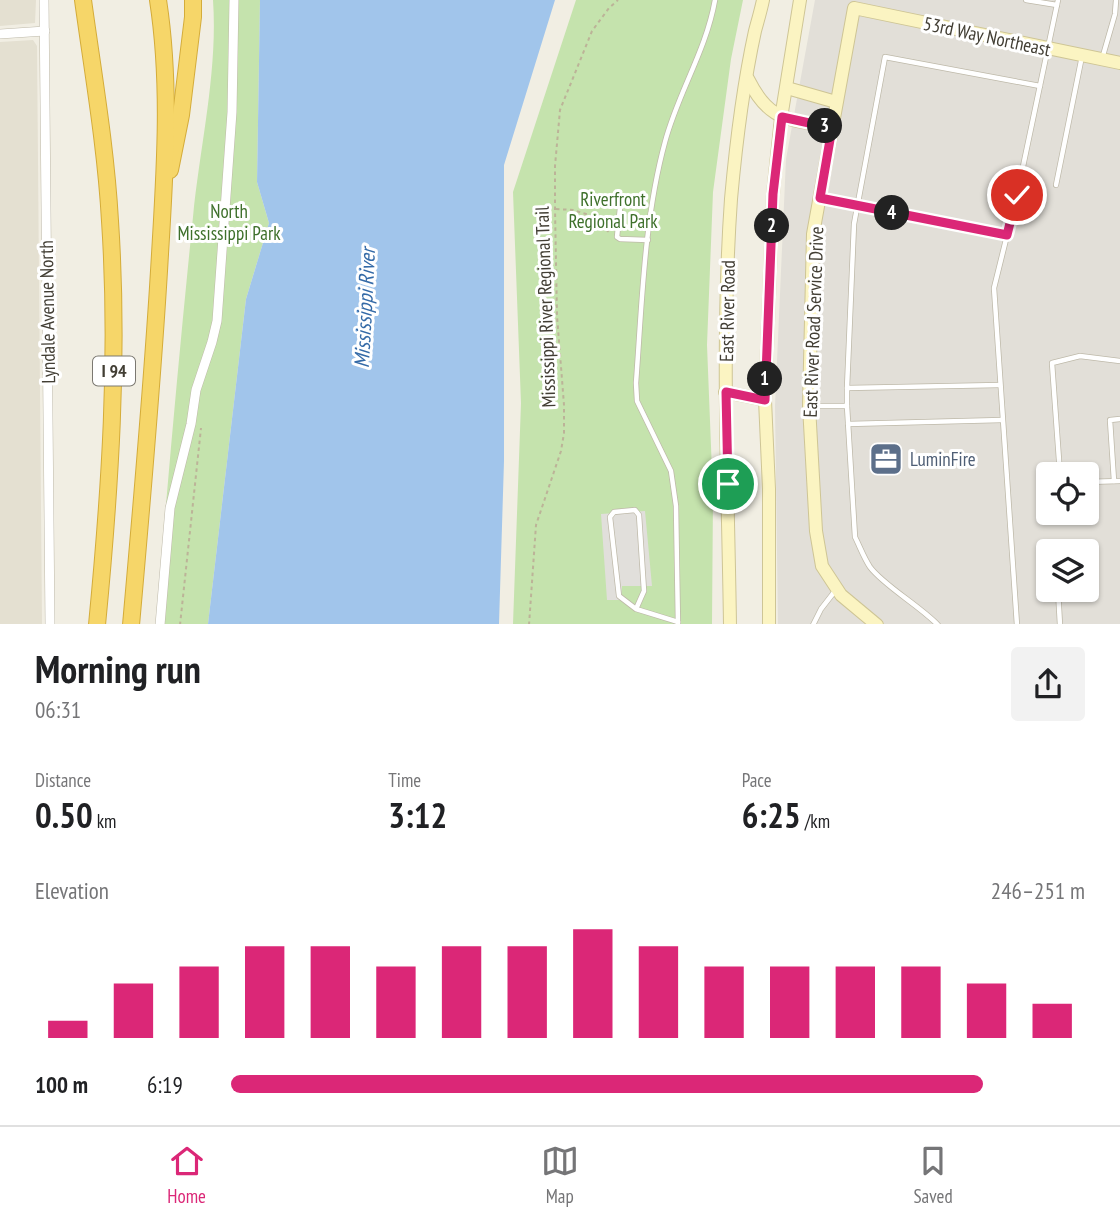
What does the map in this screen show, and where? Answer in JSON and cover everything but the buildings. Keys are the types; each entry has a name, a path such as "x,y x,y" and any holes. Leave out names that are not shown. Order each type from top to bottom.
{"highway":[{"name":"I 94","path":"83,0 111,230 114,350 111,468 97,624"},
{"path":"90,0 99,117"},
{"name":"I 94","path":"131,624 152,382 163,203 165,75 158,0"},
{"path":"163,203 176,143 188,57 190,0"}],"street":[{"name":"Lyndale Avenue North","path":"44,0 50,624"},
{"path":"160,624 170,508 191,424 196,390 217,321 232,112 234,0"},
{"name":"East River Road","path":"730,624 727,281 740,123 755,31 763,0"},
{"name":"East River Road","path":"769,624 769,489 765,400 773,194 800,0"},
{"name":"53rd Way Northeast","path":"855,4 1120,63"},
{"name":"East River Road Service Drive","path":"855,4 836,102 812,256 809,406 818,551 826,575 836,590 876,624"},
{"path":"0,34 45,30"},
{"path":"747,79 757,98 770,111 782,117 832,128"},
{"path":"787,88 836,102"},
{"path":"726,392 765,400"}],"lane":[{"path":"636,609 644,591 639,515 635,510 621,509 610,517 619,596 636,609 678,623 676,506 671,471 636,401 648,240 655,187 672,118 706,39 715,0"},
{"path":"1017,624 994,288 1057,3 1026,0"},
{"path":"1101,60 1117,15 1116,0"},
{"path":"1056,185 1082,55"},
{"path":"937,624 924,610 871,569 855,537 847,406 854,224 886,57 1040,86"},
{"path":"820,198 1007,235"},
{"path":"620,208 617,237 620,240 648,240"},
{"path":"1059,462 1052,363 1080,356 1120,361"},
{"path":"847,388 1000,385"},
{"path":"809,406 847,406"},
{"path":"848,424 1002,419"},
{"path":"1099,482 1117,481 1110,420 1120,419"},
{"path":"814,624 836,590"},
{"path":"1059,602 1060,624"}],"path":[{"name":"Mississippi River Regional Trail","path":"529,624 536,525 561,451 564,433 557,316 555,209 555,166 560,110 592,31 618,0"},
{"path":"555,209 573,210 589,215 617,237"}],"shaded area":[{"path":"0,0 36,0 35,23 0,26"},
{"path":"815,0 1120,0 1120,624 778,624 775,406 786,159"},
{"path":"33,40 37,46 42,624 0,624 0,42"},
{"path":"645,511 652,586 622,586 621,600 607,600 601,514"}],"green space":[{"name":"North Mississippi Park","path":"213,0 260,0 257,182 269,223 246,299 208,624 156,624 173,421 196,190 211,81"},
{"name":"Riverfront Regional Park","path":"576,0 743,0 731,59 713,192 707,345 713,497 712,624 513,624 521,403 513,192"}],"water":[{"name":"Mississippi River","path":"260,0 555,0 504,165 504,461 499,624 208,624 246,299 269,223 257,182"}],"place":[{"name":"LuminFire","path":"886,459"}],"route":[{"path":"728,484 726,392 765,400 773,194 782,117 832,128 820,198 1007,235 1017,195"}]}
